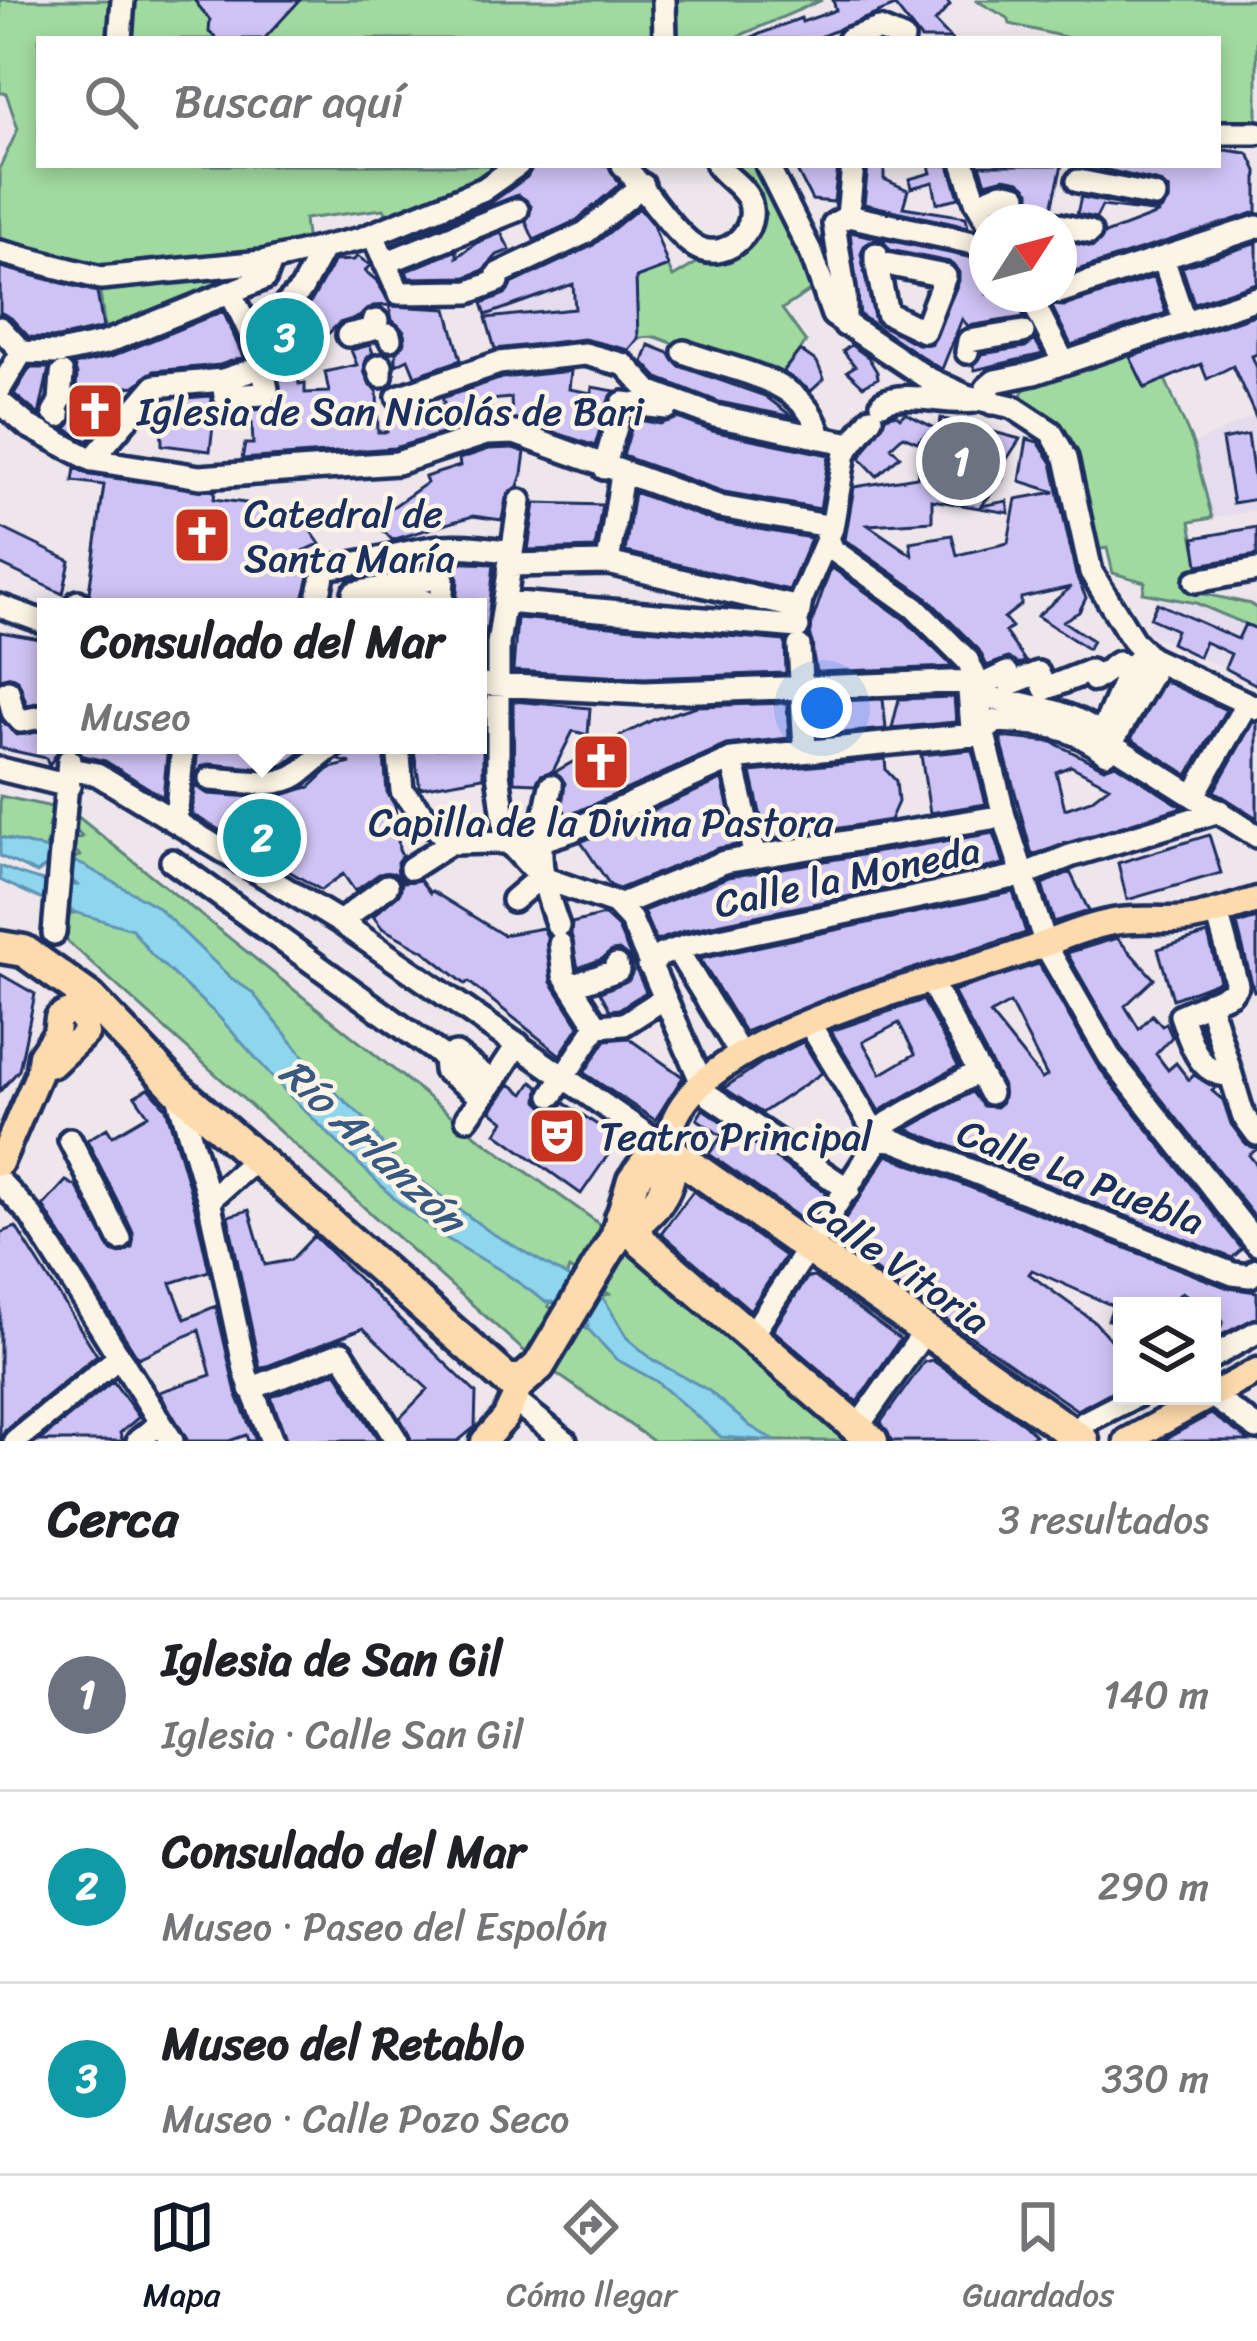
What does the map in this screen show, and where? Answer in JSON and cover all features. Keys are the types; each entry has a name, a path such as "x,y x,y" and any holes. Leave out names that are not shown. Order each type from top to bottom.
{"highway":[{"path":"1,948 24,951 55,977 82,1032 151,1065 507,1380 527,1380 634,1210 652,1156 670,1151"},
{"name":"Calle Vitoria","path":"670,1151 925,1331 1084,1432"},
{"path":"634,1210 751,1336 864,1434"}],"main road":[{"path":"670,1151 672,1123 702,1082 740,1055 809,1022 1117,921 1188,919 1257,900"},
{"path":"55,977 82,1032"},
{"path":"0,1163 44,1065 82,1032"},
{"path":"44,1065 82,1032"},
{"path":"1221,1391 1257,1371"},
{"path":"484,1441 527,1380"},
{"path":"1127,1441 1195,1405"}],"street":[{"path":"120,36 123,0"},
{"path":"664,0 665,36"},
{"path":"857,36 879,29 896,36"},
{"path":"1221,133 1257,133"},
{"path":"626,168 701,250 728,248 740,241 748,227 747,196 720,168"},
{"path":"768,168 812,255 833,315 927,378 1027,414 1060,445 1091,572 1138,661"},
{"path":"848,216 853,168"},
{"path":"965,168 978,204"},
{"path":"0,252 101,278 262,262 373,235 465,197 510,171 518,213 385,263"},
{"path":"1075,176 1155,196"},
{"path":"387,349 399,293 469,292 498,281 498,274 585,233 644,185"},
{"path":"990,197 1016,196 1014,204"},
{"path":"845,326 834,224 848,216"},
{"path":"848,216 880,244 969,246"},
{"path":"1077,285 1257,226"},
{"path":"1077,229 1090,232"},
{"path":"373,235 385,263 387,349"},
{"path":"253,337 301,290 323,249"},
{"path":"1163,258 1185,323"},
{"path":"0,328 22,352 59,363 232,297 270,273 262,262"},
{"path":"92,460 154,386 223,380 227,397 265,394 268,389 253,337 232,297"},
{"path":"990,402 987,388 995,380 1034,373 1257,298"},
{"path":"1035,328 1039,312"},
{"path":"967,352 969,341 1035,328"},
{"path":"1035,328 1064,363"},
{"path":"342,334 387,349 492,366 593,356 626,365 649,391 715,416"},
{"path":"0,389 22,352"},
{"path":"684,352 781,385 813,412 820,438"},
{"path":"59,363 60,401 54,413 59,416"},
{"path":"805,749 799,628 829,539 837,486 851,444 877,411 899,397 945,404 990,402"},
{"path":"0,402 28,426 92,460 200,477 373,466 411,450 500,431 720,507 822,525 833,550 938,628 968,661 978,688 1004,816 1046,946 1109,1056 1257,1244"},
{"path":"608,563 600,468 623,403 851,444"},
{"path":"520,501 498,644 499,773 507,841 540,877 617,904 631,920 636,957 702,1082 849,1190"},
{"path":"353,578 432,562 471,546 510,558 608,563 799,628"},
{"path":"353,578 354,598 405,598 424,592 432,562"},
{"path":"317,598 325,567 353,578 443,579 442,598"},
{"path":"1196,581 1257,570"},
{"path":"505,602 799,628"},
{"path":"1,609 37,619"},
{"path":"411,868 450,843 538,842 732,759 984,730 994,721 1040,721 1106,753 1106,738 1138,661"},
{"path":"978,688 1006,673 1010,684 1038,673 1045,689 1090,671 1094,680 1118,663 1138,661 1252,706 1194,795"},
{"path":"487,684 644,693 978,688 1060,714 1106,738 1257,836"},
{"path":"8,691 18,718 26,722 37,719"},
{"path":"176,820 182,754"},
{"path":"399,754 401,787 450,843"},
{"path":"210,779 284,781 297,776 305,755"},
{"path":"732,759 755,856"},
{"path":"0,770 97,774 340,922 670,1151"},
{"path":"54,933 69,772"},
{"path":"551,786 538,842 540,877 559,935 564,976 603,1024 624,1024 666,1012"},
{"name":"Calle la Moneda","path":"571,986 618,970 636,957 1023,875 1220,811"},
{"path":"617,904 724,862 1004,816"},
{"path":"172,861 444,1057 455,1054 487,1089"},
{"path":"513,901 540,877"},
{"path":"340,922 387,886"},
{"path":"1217,912 1237,985 1231,993 1208,1002 1243,1115 1257,1134"},
{"path":"682,948 735,1045"},
{"path":"932,982 990,1093"},
{"path":"563,1079 603,1024"},
{"path":"812,1028 877,1135"},
{"path":"467,1118 518,1044"},
{"path":"751,1336 849,1190 877,1135 979,1071"},
{"path":"176,1088 209,1200 250,1389 272,1441"},
{"name":"Calle La Puebla","path":"877,1135 1233,1274 1250,1276 1257,1270"},
{"path":"70,1140 120,1239"},
{"path":"209,1200 256,1160"},
{"path":"0,1181 30,1214 119,1357 155,1437"},
{"path":"864,1434 925,1331"},
{"path":"1221,1352 1257,1332"},
{"path":"250,1389 342,1353 397,1441"},
{"path":"15,1441 119,1357"},
{"path":"527,1380 565,1441"},
{"path":"1221,1402 1257,1428"},
{"path":"1084,1432 1123,1405"}],"shaded area":[{"path":"643,200 668,266 636,279 634,361 603,352 601,347 544,352 540,332 534,333 538,352 498,360 481,300 501,275"},
{"path":"1257,415 1257,510 1212,518 1193,444"},
{"path":"1160,595 1196,603 1245,624 1225,668 1145,632"}],"green space":[{"path":"0,0 822,0 739,36 36,36 36,168 502,168 482,183 389,220 384,209 304,219 307,245 194,262 109,267 51,257 0,241 0,167 18,129 6,93 0,93"},
{"path":"975,0 1257,0 1257,125 1221,123 1221,36 1060,36 1010,24 1008,18"},
{"path":"733,168 760,168 802,253 813,289 782,309 806,342 780,375 720,361 656,337 638,338 636,278 668,266 673,277 700,261 743,253 757,240 761,217 766,214 751,187"},
{"path":"243,279 108,330 105,329 99,286"},
{"path":"1128,351 1145,388 1165,379 1193,444 1212,518 1190,522 1202,582 1195,592 1251,604 1257,609 1257,629 1196,603 1143,593 1145,582 1113,573 1107,548 1096,550 1077,481 1021,401 1022,392 1033,382"},
{"path":"0,796 57,808 56,822 50,820 48,827 55,831 53,843 47,841 46,849 0,837"},
{"path":"77,816 478,1137 594,1220 849,1441 653,1441 523,1350 64,938 67,915 74,913 67,906 70,887 77,885 70,878 73,858 80,856 74,849 75,839 82,837 76,830","holes":["569,1269 609,1294 602,1296 596,1306 599,1312 592,1312 587,1329 548,1306"]}],"water":[{"name":"Río Arlanzón","path":"0,837 85,866 156,906 252,992 324,1082 366,1120 390,1156 406,1170 490,1232 603,1297 627,1338 653,1360 708,1390 775,1441 721,1437 656,1381 616,1359 588,1329 588,1323 439,1234 397,1201 288,1094 132,929 74,912 0,880 0,866 38,880 77,885 44,868 37,873 0,856"}],"building":[{"path":"194,0 300,0 267,36 214,36 210,20"},
{"path":"833,0 946,0 950,5 935,22 948,36 919,36 895,6 822,36 755,36 836,10"},
{"path":"1221,151 1247,153 1257,171 1257,212 1077,270 1077,244 1093,247 1105,234 1160,213 1102,206 1096,218 1077,214 1081,197 1153,211 1161,210 1169,200 1169,190 1159,182 1098,168 1221,168"},
{"path":"532,168 610,168 620,184 577,220 534,240 526,222 531,206 518,195 393,244 492,202"},
{"path":"796,168 838,168 834,202 812,200"},
{"path":"868,168 884,168 884,179 908,190 903,207 966,217 968,227 864,204"},
{"path":"930,168 950,168 959,198 937,203 933,182 911,188 909,179 931,173"},
{"path":"981,168 1061,168 1053,204 1030,201 1030,191 1019,181 1004,178 986,183"},
{"path":"639,208 653,225 668,266 636,278 638,339 629,350 584,339 495,349 486,318 575,309 573,284 486,315 482,303 592,246"},
{"path":"850,232 969,257 969,312 1022,312 1024,317 968,326 962,319 942,369 860,315","holes":["875,239 890,250 949,262 959,272 932,344 917,344 875,321 861,254"]},
{"path":"501,233 510,250 497,255 484,270 466,277 409,278 406,271 457,250 457,257"},
{"path":"1257,243 1257,283 1194,303 1182,267"},
{"path":"357,256 370,265 365,271 392,306 447,309 461,360 415,376 408,359 396,365 404,331 392,320 389,305 373,306 339,323 308,359 295,362 305,393 329,392 325,372 357,365 351,350 370,345 373,353 366,358 364,371 377,390 378,432 387,432 390,409 419,406 424,411 444,403 442,398 502,378 571,371 569,389 615,391 595,446 512,418 511,398 490,400 492,419 394,448 242,459 245,444 253,444 252,423 241,424 241,412 275,407 281,395 269,342 312,300 334,261"},
{"path":"0,267 97,292 103,328 58,338 29,337 0,312"},
{"path":"1154,277 1166,313 1071,345 1054,312 1077,312 1077,302"},
{"path":"223,311 243,357 220,365 154,371 135,386 95,391 95,395 125,398 88,441 66,429 74,417 74,365 111,357"},
{"path":"1257,314 1257,354 1252,356 1257,368 1257,420 1233,366 1207,379 1201,364 1145,388 1130,357"},
{"path":"1035,340 1043,354 975,370 973,365 982,354 1025,347"},
{"path":"649,345 669,353 679,366 765,396 793,417 719,402 658,378 643,362"},
{"path":"851,345 868,357 877,372 878,378 863,386 847,371 855,366 843,351"},
{"path":"800,350 817,362 824,379 811,391 783,372"},
{"path":"30,368 49,368 39,415 14,394"},
{"path":"210,396 217,417 210,451 162,445 161,403 185,406 186,398"},
{"path":"905,413 939,430 941,418 1020,439 1001,468 1003,479 981,506 1007,501 1009,513 932,500 932,521 868,525 912,555 910,542 952,535 957,555 1008,543 1016,499 1055,492 1020,481 1027,439 1038,442 1052,463 1076,575 1086,598 1079,612 1063,621 1093,641 1088,649 1037,616 1071,587 1021,598 1021,605 1004,618 1012,627 1005,632 1025,661 1019,664 1008,658 987,666 979,650 926,597 845,540 854,487 917,477 925,435 917,442 903,436 891,447 900,456 877,476 860,458 886,417 896,414 900,418"},
{"path":"678,418 712,431 829,455 820,509 724,492 623,456 634,419 660,424"},
{"path":"1248,435 1257,499 1233,503 1222,440"},
{"path":"489,449 525,452 522,474 506,498 502,520 473,516 392,540 374,520 427,483 425,477 460,466 459,459"},
{"name":"Catedral de Santa María","path":"75,468 90,475 215,491 214,499 253,504 279,525 308,527 320,544 305,550 315,556 303,598 91,598 104,485 73,481"},
{"path":"634,492 717,522 811,538 789,590 625,552"},
{"path":"535,503 602,505 595,548 528,550"},
{"path":"0,527 70,561 63,594 0,564"},
{"path":"1257,527 1257,555 1198,565 1194,538"},
{"path":"436,563 494,564 487,631 487,598 457,598 458,579 453,568"},
{"path":"831,567 905,620 953,667 816,672 812,622"},
{"path":"1157,603 1238,639 1245,624 1257,629 1257,685 1225,668 1231,654 1205,642 1199,657 1171,643 1176,630 1150,618"},
{"path":"517,618 785,641 786,673 644,678 513,671"},
{"path":"0,632 37,638 37,703 27,705 18,680 11,676 0,679"},
{"path":"1164,681 1226,710 1188,775 1131,739"},
{"path":"954,697 956,722 892,728 899,699"},
{"path":"883,699 886,729 819,735 817,702"},
{"path":"513,701 590,708 588,735 573,731 553,771 541,775 536,783 514,782"},
{"path":"787,703 789,738 726,745 567,816 562,806 565,783 555,772 655,719 697,706"},
{"path":"0,719 17,735 37,732 37,754 56,754 49,766 46,758 0,748"},
{"path":"1253,722 1257,723 1257,818 1214,791"},
{"path":"1000,737 1052,742 1104,768 1115,764 1182,807 1032,855","holes":["1071,766 1109,786 1091,800 1065,809 1056,772"]},
{"path":"972,750 986,804 930,813 921,755"},
{"path":"167,754 163,797 105,761 83,756"},
{"path":"197,754 299,754 284,765 202,766 195,777"},
{"path":"344,754 384,754 402,856 397,862 398,875 405,882 420,880 430,893 503,935 543,928 551,982 579,1026 560,1055 469,982 465,984 424,951 382,928 373,916 400,893 402,883 394,873 379,874 355,891 343,874 321,890 192,814 195,778 197,787 208,794 267,798 310,787 330,768 351,763 340,760"},
{"path":"414,754 483,754 483,777 420,788"},
{"path":"885,759 886,770 896,781 898,802 890,820 766,840 751,772"},
{"path":"722,780 737,845 619,889 610,885 581,842"},
{"path":"994,833 1004,864 684,931 656,941 643,911 728,877"},
{"path":"1209,835 1221,873 1127,900 1118,863"},
{"path":"1070,872 1089,911 1054,922 1042,884"},
{"path":"1013,892 1026,933 852,988 745,1032 700,959"},
{"path":"604,915 618,928 646,992 610,1010 600,992 629,980 633,971 629,958 612,951 578,968 571,934 572,923"},
{"path":"1257,918 1257,990 1254,991 1237,924"},
{"path":"1208,934 1220,981 1173,999 1158,949"},
{"path":"1117,938 1154,979 1125,1006 1139,1029 1152,1015 1162,1026 1166,1023 1172,1037 1156,1054 1168,1070 1176,1063 1189,1080 1194,1075 1215,1088 1212,1091 1223,1100 1231,1124 1246,1144 1257,1149 1249,1155 1257,1165 1257,1220 1121,1048 1067,953"},
{"path":"1039,964 1097,1065 1242,1249 1232,1258 907,1129 972,1092 983,1106 996,1107 1002,1102 1003,1086 953,991","holes":["1010,1003 1047,1076 1042,1079 990,1014"]},
{"path":"0,974 35,994 19,1070 0,1091"},
{"path":"923,1000 958,1066 879,1111 831,1031","holes":["899,1023 915,1054 881,1074 863,1042"]},
{"path":"628,1038 683,1077 655,1120 584,1073 606,1040"},
{"path":"803,1042 822,1073 762,1113 724,1088 761,1063"},
{"name":"Teatro Principal","path":"532,1082 539,1087 538,1101 545,1108 558,1109 564,1103 619,1139 581,1194 496,1133 504,1121 491,1111 510,1084 524,1094"},
{"path":"149,1088 166,1108 209,1271 171,1283 185,1319 216,1306 236,1393 256,1441 248,1441 246,1435 229,1441 188,1441 159,1392 211,1375 199,1330 138,1358 43,1206 66,1181 77,1187 111,1251 120,1254 132,1248 133,1232 87,1140 107,1128 112,1136 148,1115 135,1096"},
{"path":"703,1109 826,1193 807,1223 709,1154 722,1136 697,1119"},
{"path":"887,1155 1228,1288 1257,1292 1257,1317 1221,1335 1221,1297 1189,1297 1182,1292 1177,1297 1113,1297 1113,1306 1032,1270 1029,1274 1095,1322 1113,1343 1113,1391 1077,1410 833,1238"},
{"path":"693,1191 785,1256 750,1310 661,1233"},
{"path":"249,1210 265,1265 291,1260 314,1236 476,1393 475,1427 458,1441 412,1441 400,1418 428,1389 363,1328 260,1369 228,1216"},
{"path":"16,1227 97,1355 6,1429 0,1441 0,1233"},
{"path":"814,1277 900,1339 857,1402 773,1330 807,1278"},
{"path":"932,1360 1035,1435 1023,1441 892,1441 881,1422 924,1362"},
{"path":"336,1372 379,1441 287,1441 271,1397"},
{"path":"113,1381 139,1417 120,1433 123,1441 39,1441"},
{"path":"1211,1414 1250,1441 1162,1441"}],"place":[{"name":"Museo del Retablo","path":"285,337"},
{"name":"Iglesia de San Nicolás de Bari","path":"95,411"},
{"name":"Iglesia de San Gil","path":"961,461"},
{"name":"Catedral de Santa María","path":"202,535"},
{"name":"Capilla de la Divina Pastora","path":"601,762"},
{"name":"Consulado del Mar","path":"262,838"},
{"name":"Teatro Principal","path":"557,1136"}]}
